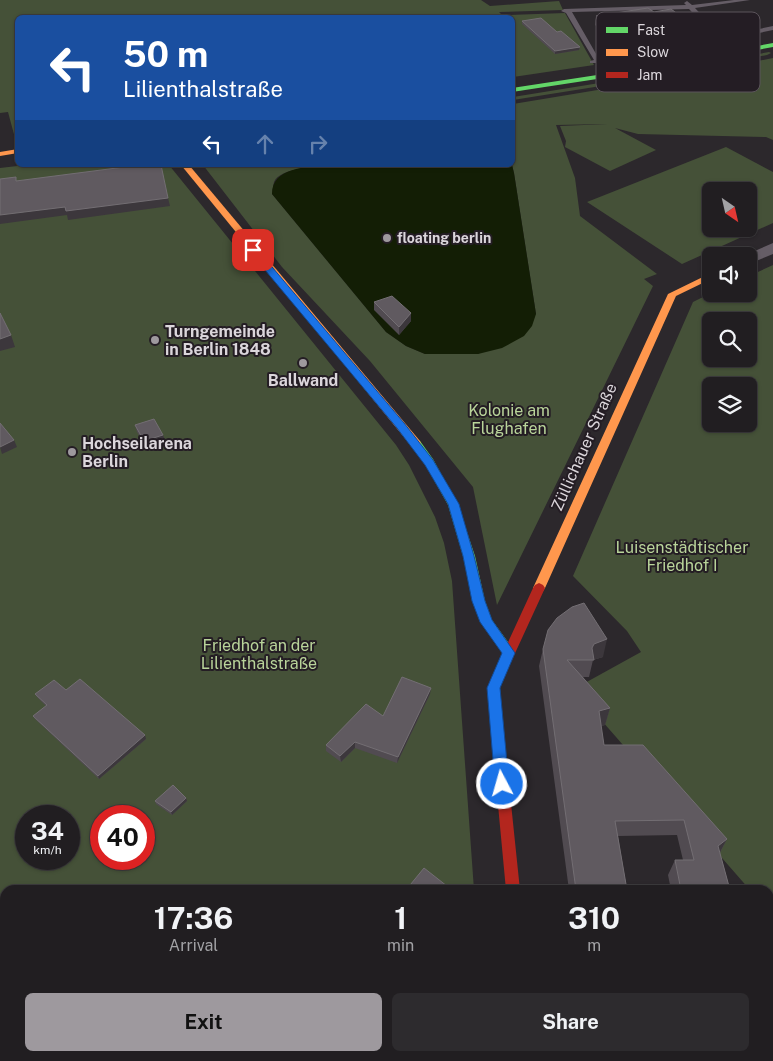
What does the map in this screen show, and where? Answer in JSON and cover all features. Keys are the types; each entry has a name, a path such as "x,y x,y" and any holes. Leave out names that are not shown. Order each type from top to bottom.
{"street":[{"path":"760,47 773,44"},
{"path":"515,90 596,77"},
{"path":"0,154 15,152"},
{"path":"187,167 296,303 349,362 429,462 453,504 468,556 478,601 487,622 509,653"},
{"path":"757,255 773,248"},
{"name":"Züllichauer Straße","path":"513,885 493,688 672,294 702,280"}],"lane":[{"path":"685,0 695,12"},
{"path":"595,61 566,11 690,7 747,0"},
{"path":"760,31 773,28"}],"green space":[{"path":"0,0 481,0 490,6 559,1 563,10 499,12 502,15 15,15 15,138 8,112 0,113"},
{"path":"565,13 594,65 515,77 515,15 509,15"},
{"path":"769,52 771,53 760,56 760,54"},
{"name":"Kolonie am Flughafen","path":"773,58 773,140 766,137 638,134 615,128 656,150 610,171 565,147 566,141 560,126 607,124 556,125 575,178 580,216 657,274 644,279 653,286 497,605 473,487 370,361 282,267 205,167 312,167 290,171 277,177 272,194 386,332 406,346 425,354 478,354 536,314 512,167 515,167 515,104 596,90 596,92 760,92 760,61"},
{"path":"596,84 596,87 515,100 515,97"},
{"path":"726,147 773,172 773,223 758,230 758,182 702,182 702,238 740,238 720,247 702,247 702,255 682,264 587,202"},
{"name":"Friedhof an der Lilienthalstraße","path":"15,166 171,167 396,445 409,465 435,517 444,543 452,581 474,885 0,885 0,168"},
{"name":"Luisenstädtischer Friedhof I","path":"773,265 773,885 746,885 574,689 641,652 627,631 573,576 693,302 702,298 702,302 757,302 757,272"}],"shaded area":[{"path":"512,167 536,314 532,326 524,336 502,348 478,354 425,354 406,346 386,332 272,194 278,178 284,173 301,168"}],"building":[{"path":"648,8 654,12 622,12"},
{"path":"671,9 675,12 654,12"},
{"path":"541,18 557,32 561,31 580,47 555,51 522,21"},
{"path":"124,167 161,167 168,198 66,211 65,207 0,215 0,179 16,177 16,181"},
{"path":"392,296 411,313 399,327 374,302"},
{"path":"0,313 11,335 0,339"},
{"path":"154,419 163,435 144,441 135,425"},
{"path":"0,423 14,440 0,447"},
{"path":"584,603 607,639 594,644 592,648 594,660 567,660 610,708 599,711 604,745 643,745 727,839 718,846 729,885 680,885 675,860 694,860 684,820 615,821 626,885 575,885 543,649 548,630 557,618 572,607"},
{"path":"402,677 431,688 398,757 355,742 340,756 326,745 366,704 383,716"},
{"path":"80,679 145,735 98,776 33,716 47,705 35,694 54,680 66,690"},
{"path":"173,785 186,798 171,812 155,801"},
{"path":"424,868 446,885 410,885"}],"traffic: fast":[{"path":"760,48 773,45"},
{"path":"515,90 596,77"},
{"path":"416,444 429,462 453,505 469,556 479,601 487,622 509,653"}],"traffic: slow":[{"path":"0,154 15,152"},
{"path":"187,167 416,444"},
{"path":"539,588 672,294 702,280"}],"traffic: jam":[{"path":"513,885 493,688 539,588"}],"place":[{"name":"floating berlin","path":"387,238"},
{"name":"Turngemeinde in Berlin 1848","path":"155,340"},
{"name":"Ballwand","path":"303,363"},
{"name":"Hochseilarena Berlin","path":"72,452"}],"route":[{"path":"253,250 401,425 446,488 453,504 468,556 478,601 487,622 509,653 493,688 502,784"}]}
